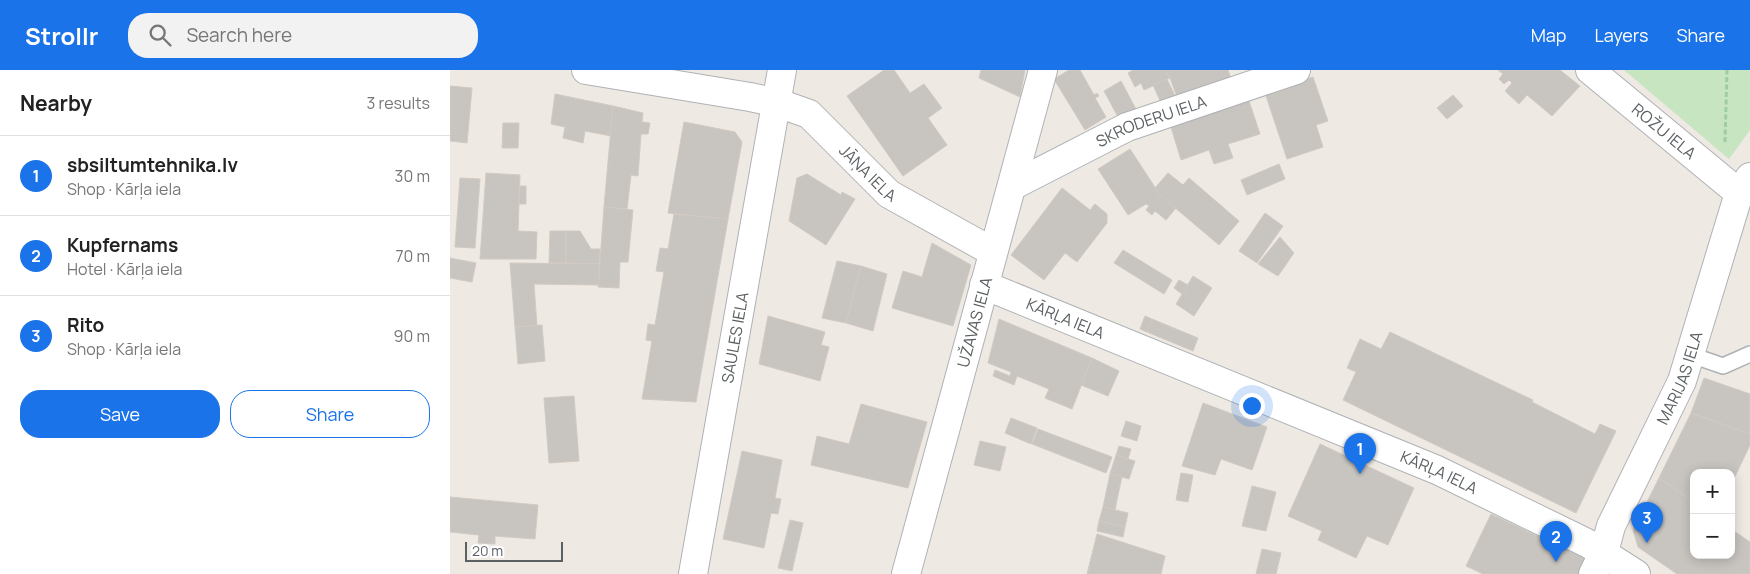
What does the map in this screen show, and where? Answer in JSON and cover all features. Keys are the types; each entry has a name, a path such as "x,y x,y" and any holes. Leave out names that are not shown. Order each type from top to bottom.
{"street":[{"name":"JĀŅA IELA","path":"586,70 778,103 809,114 889,194 994,252"},
{"path":"778,103 782,70"},
{"name":"UŽAVAS IELA","path":"906,574 1043,70"},
{"name":"SKRODERU IELA","path":"1012,186 1127,127 1296,70"},
{"name":"ROŽU IELA","path":"1590,70 1744,185"},
{"name":"SAULES IELA","path":"693,574 778,103"},
{"name":"MARIJAS IELA","path":"1598,563 1611,526 1682,381 1744,185"},
{"name":"KĀRĻA IELA","path":"984,285 1437,470 1598,563 1636,574"}],"lane":[{"path":"1691,355 1723,366 1750,354"}],"path":[{"path":"1725,145 1727,70"}],"green space":[{"path":"1624,70 1750,70 1750,130 1729,159"}],"building":[{"path":"884,70 894,70 910,93 924,84 942,108 928,118 947,145 903,176 847,96"},
{"path":"981,70 1025,70 1020,97 979,78"},
{"path":"1069,70 1080,70 1094,95 1097,93 1099,96 1095,98 1106,117 1085,130 1054,79"},
{"path":"1133,70 1164,70 1170,78 1144,90 1141,83 1135,87 1128,73"},
{"path":"1164,70 1228,70 1231,79 1177,97 1170,78"},
{"path":"1498,70 1560,70 1580,86 1552,116 1527,95 1519,104 1505,91 1512,83 1509,80 1504,84 1499,79 1503,74"},
{"path":"1313,77 1328,121 1316,125 1323,147 1287,159 1265,93"},
{"path":"1167,79 1175,96 1161,103 1153,85"},
{"path":"1121,81 1137,111 1118,117 1104,91"},
{"path":"450,86 472,88 467,143 450,141"},
{"path":"555,94 613,106 611,136 585,131 583,143 563,138 565,127 551,124"},
{"path":"1453,95 1463,106 1447,119 1437,108"},
{"path":"1248,98 1260,134 1228,144 1233,158 1214,164 1209,150 1181,160 1170,124"},
{"path":"613,106 643,113 642,122 650,123 648,134 641,134 638,176 631,175 627,209 604,207"},
{"path":"684,122 735,132 742,142 728,219 668,213"},
{"path":"503,123 519,123 518,148 502,148"},
{"path":"1130,149 1160,195 1176,208 1166,220 1155,211 1152,215 1146,210 1149,206 1146,204 1128,215 1098,169"},
{"path":"1279,164 1285,179 1247,195 1241,180"},
{"path":"486,173 520,175 518,231 537,232 536,259 480,259"},
{"path":"1168,173 1183,185 1189,178 1239,221 1219,245 1160,195 1155,188"},
{"path":"807,174 841,195 842,192 855,199 826,245 789,221 797,178"},
{"path":"460,178 480,179 475,248 455,247"},
{"path":"520,186 526,186 526,204 519,204"},
{"path":"1062,188 1090,210 1095,204 1107,214 1107,223 1077,262 1065,253 1044,280 1011,255"},
{"path":"604,207 633,210 628,262 620,262 619,288 598,287"},
{"path":"1265,213 1283,226 1257,263 1239,251"},
{"path":"674,214 728,219 696,402 642,399 652,341 646,340 648,324 655,325 664,272 656,271 660,248 668,249"},
{"path":"550,231 566,231 566,263 549,263"},
{"path":"566,231 580,231 591,249 600,249 599,264 566,263"},
{"path":"1280,237 1294,253 1278,276 1258,264"},
{"path":"932,243 971,265 953,326 892,308 903,271 922,277"},
{"path":"1123,250 1172,280 1164,294 1114,263"},
{"path":"450,258 476,263 472,282 450,278"},
{"path":"837,261 861,266 846,323 822,318"},
{"path":"510,263 599,264 599,285 534,284 537,326 515,327"},
{"path":"861,266 887,274 873,331 846,323"},
{"path":"1193,276 1212,288 1194,316 1176,304"},
{"path":"1179,280 1188,285 1182,294 1174,288"},
{"path":"768,316 825,332 821,345 829,347 820,381 759,364"},
{"path":"1145,316 1152,319 1147,332 1140,329"},
{"path":"999,319 1092,358 1072,409 1045,398 1049,389 1017,376 1014,385 993,376 995,370 1010,376 1011,372 988,363"},
{"path":"1152,319 1198,338 1193,351 1147,332"},
{"path":"542,325 545,361 518,364 515,327"},
{"path":"1390,332 1533,400 1532,402 1595,434 1600,424 1616,431 1576,513 1343,400 1356,372 1347,368 1360,339 1381,349"},
{"path":"1092,358 1119,371 1108,396 1081,385"},
{"path":"1704,378 1750,394 1750,434 1691,413"},
{"path":"574,396 579,461 549,463 544,398"},
{"path":"1203,403 1267,427 1252,470 1221,459 1215,475 1182,466"},
{"path":"861,404 927,422 908,488 811,465 817,436 849,444"},
{"path":"1691,413 1750,434 1750,445 1735,477 1735,469 1690,469 1690,499 1659,478"},
{"path":"1011,418 1037,428 1031,444 1005,433"},
{"path":"1126,421 1141,426 1137,441 1121,436"},
{"path":"1038,429 1112,457 1106,473 1032,444"},
{"path":"980,441 1006,447 1000,471 974,465"},
{"path":"1320,444 1414,488 1388,545 1367,536 1356,558 1318,540 1322,531 1288,516"},
{"path":"1119,446 1131,449 1128,459 1116,455"},
{"path":"742,451 782,460 775,498 781,499 778,514 771,513 764,548 723,539"},
{"path":"1116,455 1135,461 1129,479 1110,474"},
{"path":"1181,473 1193,475 1188,502 1176,500"},
{"path":"1110,474 1122,476 1115,510 1103,507"},
{"path":"1659,478 1690,499 1690,559 1735,559 1735,532 1750,542 1750,574 1677,574 1638,547 1633,530"},
{"path":"1252,486 1276,492 1266,531 1242,526"},
{"path":"450,497 538,505 535,539 495,536 495,544 478,543 479,535 450,532"},
{"path":"1103,507 1128,513 1125,527 1099,521"},
{"path":"1491,514 1586,559 1578,574 1483,574 1466,566"},
{"path":"790,520 803,523 792,571 778,568"},
{"path":"1099,521 1125,527 1123,537 1097,531"},
{"path":"1097,534 1165,556 1161,574 1087,574"},
{"path":"1262,549 1281,553 1276,574 1256,574"}],"place":[{"name":"sbsiltumtehnika.lv","path":"1360,474"},
{"name":"Rito","path":"1647,543"},
{"name":"Kupfernams","path":"1556,562"}]}
